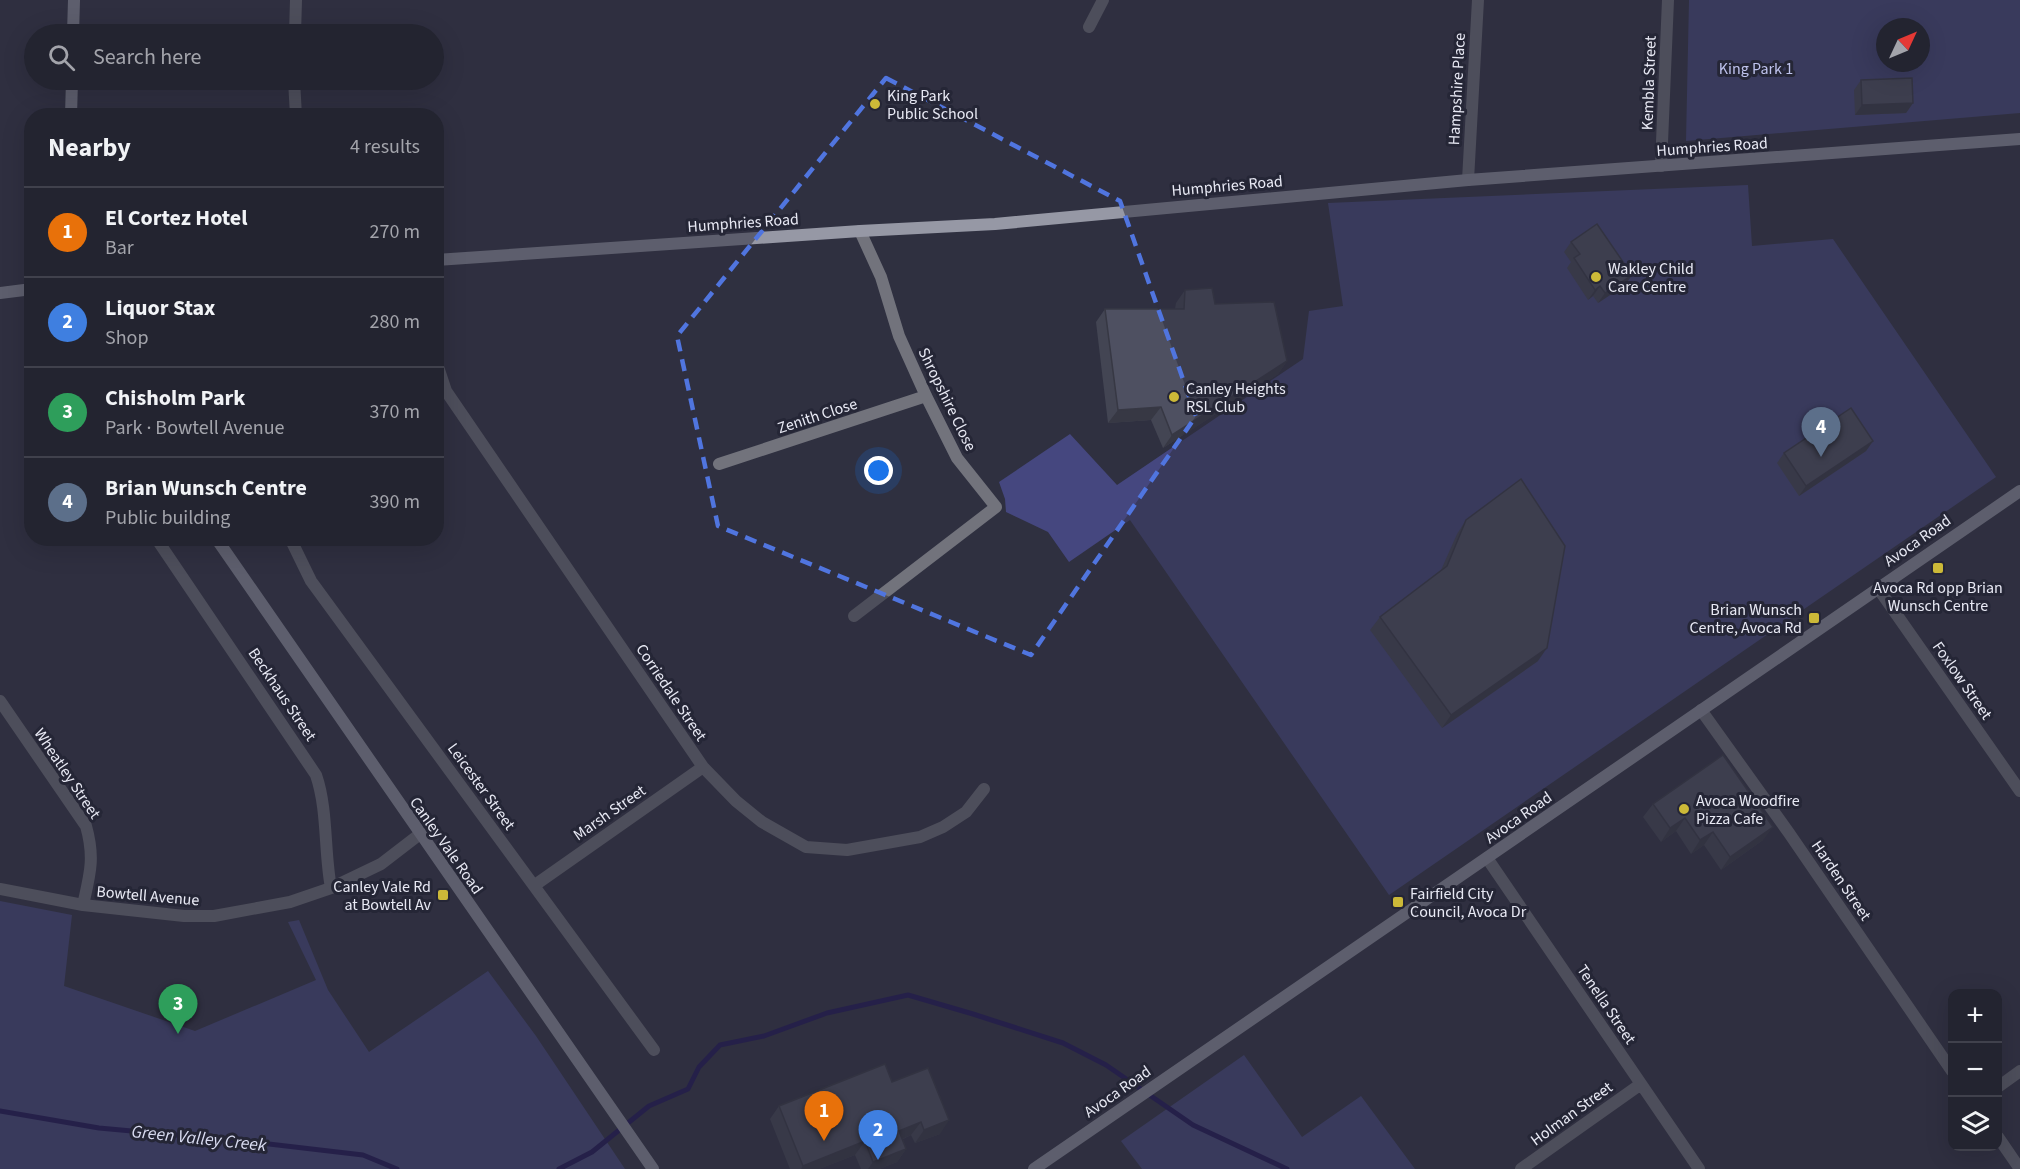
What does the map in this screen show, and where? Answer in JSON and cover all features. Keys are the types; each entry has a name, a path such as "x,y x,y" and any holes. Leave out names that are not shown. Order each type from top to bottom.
{"main road":[{"path":"73,24 74,0"},
{"path":"71,108 72,90"},
{"name":"Humphries Road","path":"444,259 994,224 1468,180 2020,139"},
{"path":"0,293 24,290"},
{"name":"Avoca Road","path":"1034,1169 2020,491"},
{"name":"Canley Vale Road","path":"222,546 653,1169"}],"street":[{"path":"295,24 296,0"},
{"path":"1089,27 1103,0"},
{"name":"Hampshire Place","path":"1468,180 1478,0"},
{"name":"Kembla Street","path":"1661,166 1668,0"},
{"path":"295,90 296,108"},
{"name":"Shropshire Close","path":"854,616 996,507 957,458 926,396 899,336 881,278 860,231"},
{"name":"Corriedale Street","path":"444,385 703,767 736,801 762,822 806,847 847,850 911,839 935,830 966,812 984,789"},
{"name":"Zenith Close","path":"719,464 926,396"},
{"name":"Beckhaus Street","path":"161,546 316,775 323,801 327,869 331,888"},
{"name":"Leicester Street","path":"294,546 311,581 654,1050"},
{"name":"Foxlow Street","path":"1878,588 2020,791"},
{"name":"Wheatley Street","path":"0,701 86,826 92,846 91,867 83,905"},
{"name":"Harden Street","path":"1701,710 1790,833 1948,1064"},
{"name":"Marsh Street","path":"535,885 703,767"},
{"name":"Bowtell Avenue","path":"0,889 83,905 184,916 214,916 290,902 331,888 381,864 420,834"},
{"name":"Tenella Street","path":"1488,858 1699,1169"},
{"path":"2002,1084 2020,1071"},
{"name":"Holman Street","path":"1521,1169 1641,1084"},
{"path":"2002,1143 2020,1169"}],"highlighted area":[{"path":"886,78 1120,201 1196,416 1031,655 718,526 677,336"}],"green space":[{"name":"King Park 1","path":"1689,0 2020,0 2020,113 1686,141"},
{"path":"1748,185 1752,246 1833,239 1996,477 1389,895 1130,520 1069,562 1048,532 1006,512 1005,499 999,482 1070,434 1117,485 1303,359 1309,311 1343,306 1328,203"},
{"path":"0,901 72,915 64,986 195,1031 316,980 288,922 299,920 328,990 369,1052 488,971 536,1036 625,1169 0,1169"},
{"path":"1244,1055 1302,1137 1361,1096 1415,1169 1142,1169 1121,1141"}],"building":[{"path":"1912,78 1913,103 1862,105 1861,80"},
{"name":"Wakley Child Care Centre","path":"1597,224 1632,275 1605,293 1600,286 1595,290 1574,258 1580,254 1571,242"},
{"name":"Canley Heights RSL Club","path":"1212,288 1215,304 1274,302 1287,361 1172,435 1161,407 1118,410 1105,309 1184,309 1185,290"},
{"path":"1851,408 1873,441 1806,486 1784,453"},
{"path":"1521,479 1565,546 1547,648 1451,715 1380,617 1447,566 1466,520"},
{"path":"1723,755 1773,827 1730,857 1713,832 1700,840 1685,818 1670,828 1653,804"},
{"path":"885,1064 892,1082 928,1068 949,1120 924,1130 921,1122 899,1131 906,1149 873,1162 865,1141 803,1166 779,1106"}],"waterway":[{"path":"559,1169 592,1152 649,1106 688,1089 699,1067 720,1045 764,1036 827,1013 908,995 1063,1043 1106,1065 1193,1125 1287,1169"},
{"name":"Green Valley Creek","path":"0,1111 99,1128 363,1155 397,1169"}],"place":[{"name":"King Park Public School","path":"875,104"},
{"name":"Wakley Child Care Centre","path":"1596,277"},
{"name":"Canley Heights RSL Club","path":"1174,397"},
{"name":"Brian Wunsch Centre","path":"1821,457"},
{"name":"Avoca Rd opp Brian Wunsch Centre","path":"1938,568"},
{"name":"Brian Wunsch Centre, Avoca Rd","path":"1814,618"},
{"name":"Avoca Woodfire Pizza Cafe","path":"1684,809"},
{"name":"Canley Vale Rd at Bowtell Av","path":"443,895"},
{"name":"Fairfield City Council, Avoca Dr","path":"1398,902"},
{"name":"Chisholm Park","path":"178,1034"},
{"name":"El Cortez Hotel","path":"824,1141"},
{"name":"Liquor Stax","path":"878,1160"}]}
